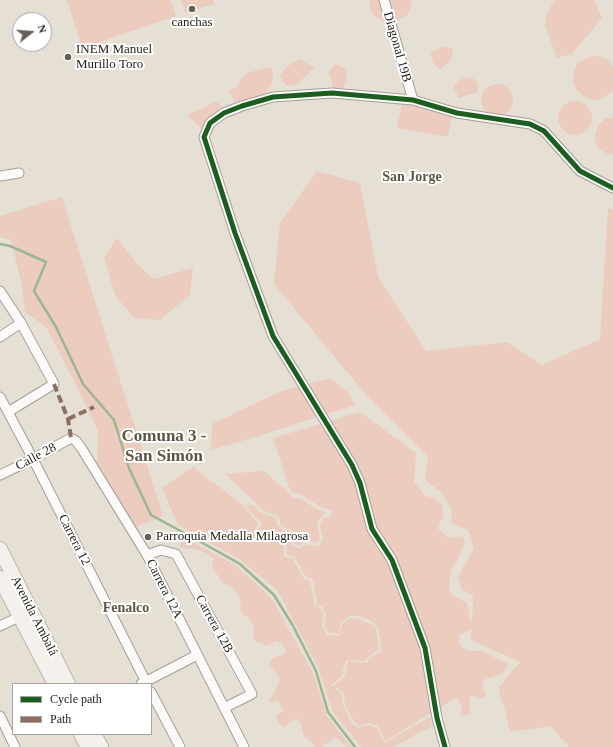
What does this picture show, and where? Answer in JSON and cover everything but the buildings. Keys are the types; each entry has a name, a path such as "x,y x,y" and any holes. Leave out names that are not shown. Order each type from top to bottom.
{"main road":[{"name":"Avenida Ambalá","path":"0,549 55,683"},
{"name":"Avenida Ambalá","path":"0,578 26,613 67,683"},
{"path":"82,735 88,747"},
{"path":"95,735 101,747"}],"street":[{"name":"Diagonal 19B","path":"384,0 412,100 457,113 530,124 544,131 580,171 613,188"},
{"path":"412,100 332,93 273,97 224,113 210,122 204,137 235,234 273,336 352,465 360,484 372,529 392,560 426,648 437,718 445,747"},
{"path":"0,176 20,173"},
{"path":"0,291 21,323 54,384 8,412"},
{"path":"0,337 21,323"},
{"name":"Carrera 12","path":"0,398 33,459 144,683"},
{"name":"Calle 28","path":"0,475 71,438"},
{"name":"Carrera 12A","path":"71,438 82,449 147,554 244,747"},
{"name":"Carrera 12B","path":"147,554 161,550 176,554 252,694 224,708"},
{"path":"0,626 26,613"},
{"path":"144,683 197,655"},
{"path":"152,694 180,747"},
{"path":"0,716 15,747"}],"shaded area":[{"path":"67,0 171,0 176,16 82,48"},
{"name":"canchas","path":"181,0 213,0 214,4 185,13"},
{"path":"369,0 412,1 408,14 399,20 387,22 376,17 372,12"},
{"path":"554,0 594,0 602,18 572,54 557,58 545,25 546,17"},
{"path":"443,47 453,48 452,57 450,61 440,69 433,63 430,52"},
{"path":"589,57 602,57 613,67 613,90 603,98 596,100 583,96 574,85 573,78 577,64"},
{"path":"301,59 309,65 315,67 297,84 287,86 280,77 286,67"},
{"path":"335,64 347,70 344,87 334,91 329,72"},
{"path":"270,67 273,70 273,77 271,85 263,96 235,104 229,91 237,87 247,73"},
{"path":"469,77 476,80 478,92 459,98 453,86 459,80"},
{"path":"494,84 500,84 509,88 513,100 509,112 500,116 494,116 485,112 481,103 481,97 485,88"},
{"path":"216,101 224,108 215,119 209,135 187,115"},
{"path":"572,101 578,101 582,102 589,108 592,118 591,125 585,132 578,135 572,135 568,134 561,128 558,121 558,115 559,111 565,104"},
{"path":"402,104 414,105 452,117 448,137 397,128"},
{"path":"613,118 613,154 611,155 601,150 597,146 595,134 600,123 605,119"},
{"path":"317,171 360,183 378,277 426,351 507,342 542,365 600,339 608,208 613,210 613,747 568,747 568,744 561,739 551,726 510,732 506,713 500,697 499,687 520,662 471,640 471,629 460,635 459,644 463,648 470,651 481,651 509,664 503,673 483,680 485,697 481,699 474,696 470,697 469,708 471,713 460,716 462,705 459,702 459,698 454,699 385,741 378,726 369,723 359,726 355,723 345,704 343,691 333,686 344,678 348,661 367,663 370,658 382,651 378,627 370,620 358,616 350,616 340,623 339,634 329,633 325,627 326,614 322,606 317,605 313,579 306,577 294,557 286,554 287,545 274,531 258,530 262,524 245,505 254,505 259,512 276,518 277,525 283,530 289,531 291,545 299,549 306,544 320,546 323,538 320,525 324,517 331,516 332,511 319,506 300,494 291,493 273,438 360,412 416,453 414,482 425,496 434,498 442,505 444,516 438,529 448,538 463,536 465,543 457,561 452,568 449,585 451,594 467,603 472,624 473,595 462,590 458,577 474,548 468,530 451,523 452,510 441,492 425,480 428,457 367,396 274,284 280,223"},
{"path":"62,197 163,516 134,528 97,471 98,431 46,327 25,312 22,286 11,240 0,237 0,216"},
{"path":"117,238 138,265 154,279 193,268 190,295 160,320 134,318 115,295 104,257"},
{"path":"330,378 348,392 355,405 211,450 212,424 279,392"},
{"path":"193,467 243,505 258,524 255,531 273,534 284,545 284,556 293,559 304,579 310,581 315,607 320,608 323,614 322,626 327,635 339,636 342,625 350,618 371,624 376,629 379,649 365,661 346,660 341,677 331,685 341,693 343,705 352,724 358,728 368,725 377,728 384,743 430,717 432,726 393,747 361,747 333,712 318,667 277,590 238,558 178,525 162,488"},
{"path":"264,471 293,498 301,499 326,513 317,524 320,538 318,542 305,541 299,546 294,543 291,530 284,527 280,523 279,517 262,510 225,474"},
{"path":"176,533 233,564 272,599 313,673 327,716 351,747 347,747 335,737 323,747 315,747 309,739 305,738 302,725 296,718 284,727 278,722 276,715 284,711 278,701 270,703 270,699 276,690 280,678 269,664 273,658 284,654 286,651 282,643 276,641 266,646 254,640 254,627 248,616 244,617 241,611 240,599 235,590 227,584 224,584 213,569 212,563 214,559 206,553 195,549 181,548"}],"waterway":[{"path":"0,244 10,246 46,262 34,291 56,327 83,384 114,420 129,468 151,515 240,564 274,595 292,624 316,671 328,712 355,747"}],"marked path":[{"path":"54,384 68,419 71,438"},
{"path":"68,419 94,407"}],"cycle path":[{"path":"445,747 437,718 425,648 392,560 372,529 360,483 352,465 273,336 235,233 204,137 210,123 224,113 273,97 332,93 413,100 457,113 530,124 544,131 580,171 613,188"}],"place":[{"name":"canchas","path":"192,9"},
{"name":"INEM Manuel Murillo Toro","path":"68,57"},
{"name":"Parroquia Medalla Milagrosa","path":"148,537"}],"district":[{"name":"San Jorge","path":"412,177"},
{"name":"Comuna 3 - San Simón","path":"164,447"},
{"name":"Fenalco","path":"126,608"}]}
